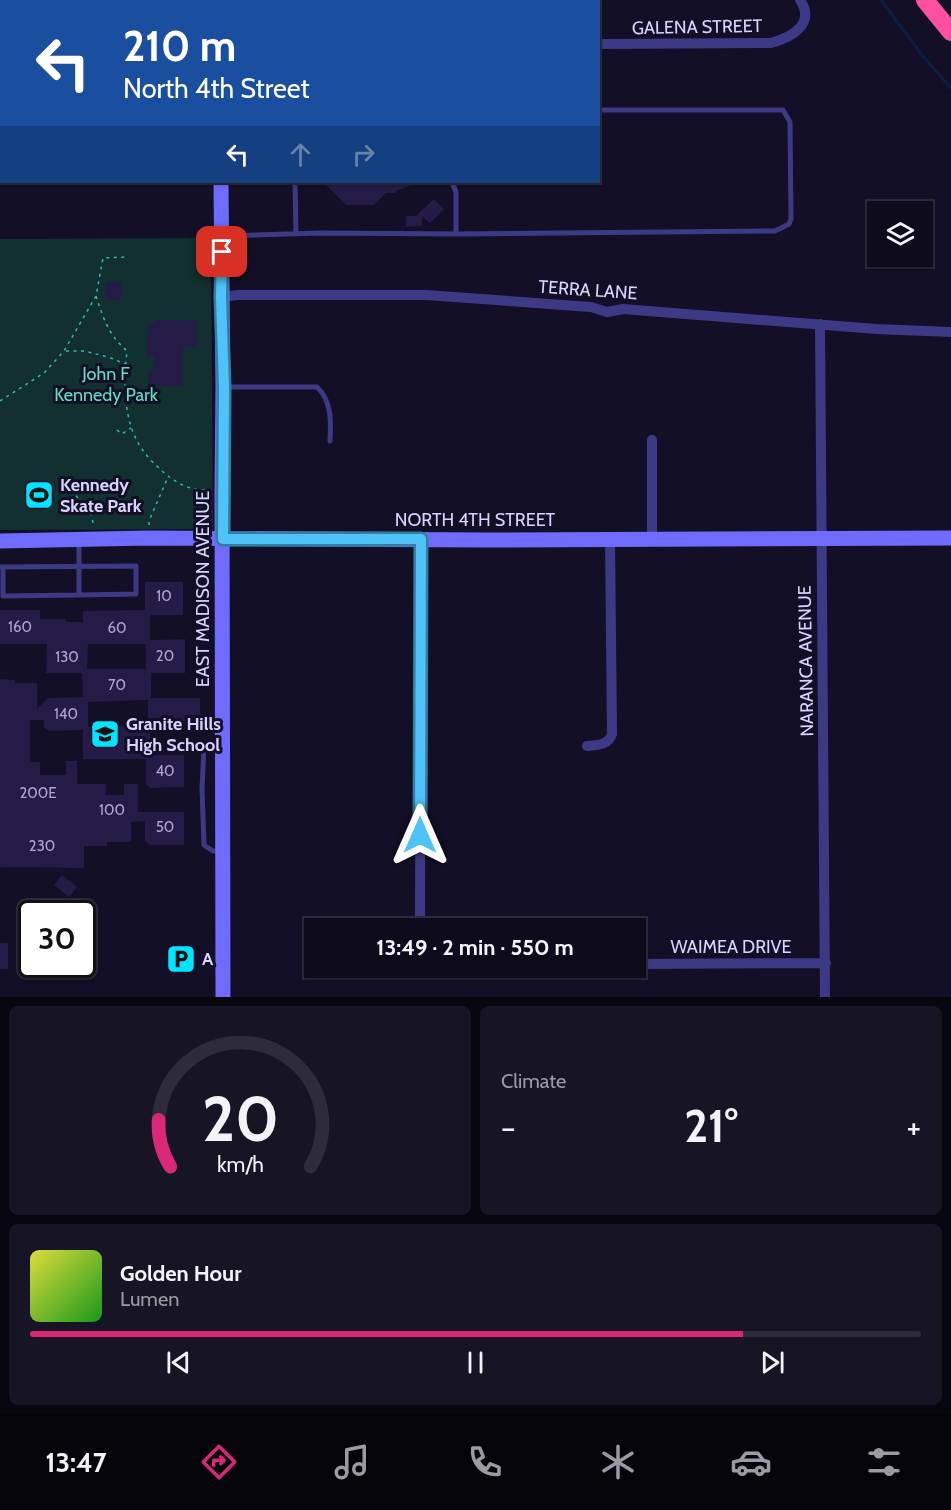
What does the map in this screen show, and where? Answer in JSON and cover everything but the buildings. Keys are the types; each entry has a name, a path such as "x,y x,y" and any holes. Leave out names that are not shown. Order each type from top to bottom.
{"highway":[{"path":"925,0 951,32"}],"street":[{"name":"GALENA STREET","path":"600,44 763,43 779,40 801,27 805,17 804,6 800,0"},
{"name":"EAST MADISON AVENUE","path":"221,183 224,387 222,489 223,997"},
{"name":"TERRA LANE","path":"221,297 238,295 426,295 591,307 607,312 623,309 876,329 951,332"},
{"name":"NARANCA AVENUE","path":"820,324 825,997"},
{"path":"652,440 652,540"},
{"name":"NORTH 4TH STREET","path":"0,541 149,538 652,540 951,538"},
{"path":"420,918 421,539"},
{"path":"587,746 606,743 611,739 612,734 610,539"},
{"name":"WAIMEA DRIVE","path":"646,964 826,963"}],"lane":[{"path":"222,236 775,231 789,224 791,219 790,122 783,110 600,110"},
{"path":"295,183 296,234"},
{"path":"452,183 456,192 456,234"},
{"path":"224,387 317,387 324,393 332,418 330,441"},
{"path":"79,539 79,595"},
{"path":"136,566 136,594 3,596 2,567 79,567 136,566"},
{"path":"223,742 212,742 204,747 202,789 204,844 213,850 223,850"}],"path":[{"path":"0,401 44,373 64,351 96,296 103,258 125,257"},
{"path":"96,296 105,323 117,342 127,351 124,373 126,406 132,432 148,458 169,477 190,489 222,489"},
{"path":"64,351 85,351 126,364"},
{"path":"117,430 122,434 131,428"},
{"path":"149,538 149,521 169,477"},
{"path":"70,491 91,512 93,530"}],"green space":[{"name":"John F Kennedy Park","path":"211,238 213,529 0,530 0,239"}],"waterway":[{"path":"881,0 922,55 951,88"}],"place":[{"name":"Kennedy Skate Park","path":"39,495"},
{"name":"Granite Hills High School","path":"105,734"},
{"name":"A","path":"181,959"}],"route":[{"path":"222,252 223,539 421,539 420,835"}]}
